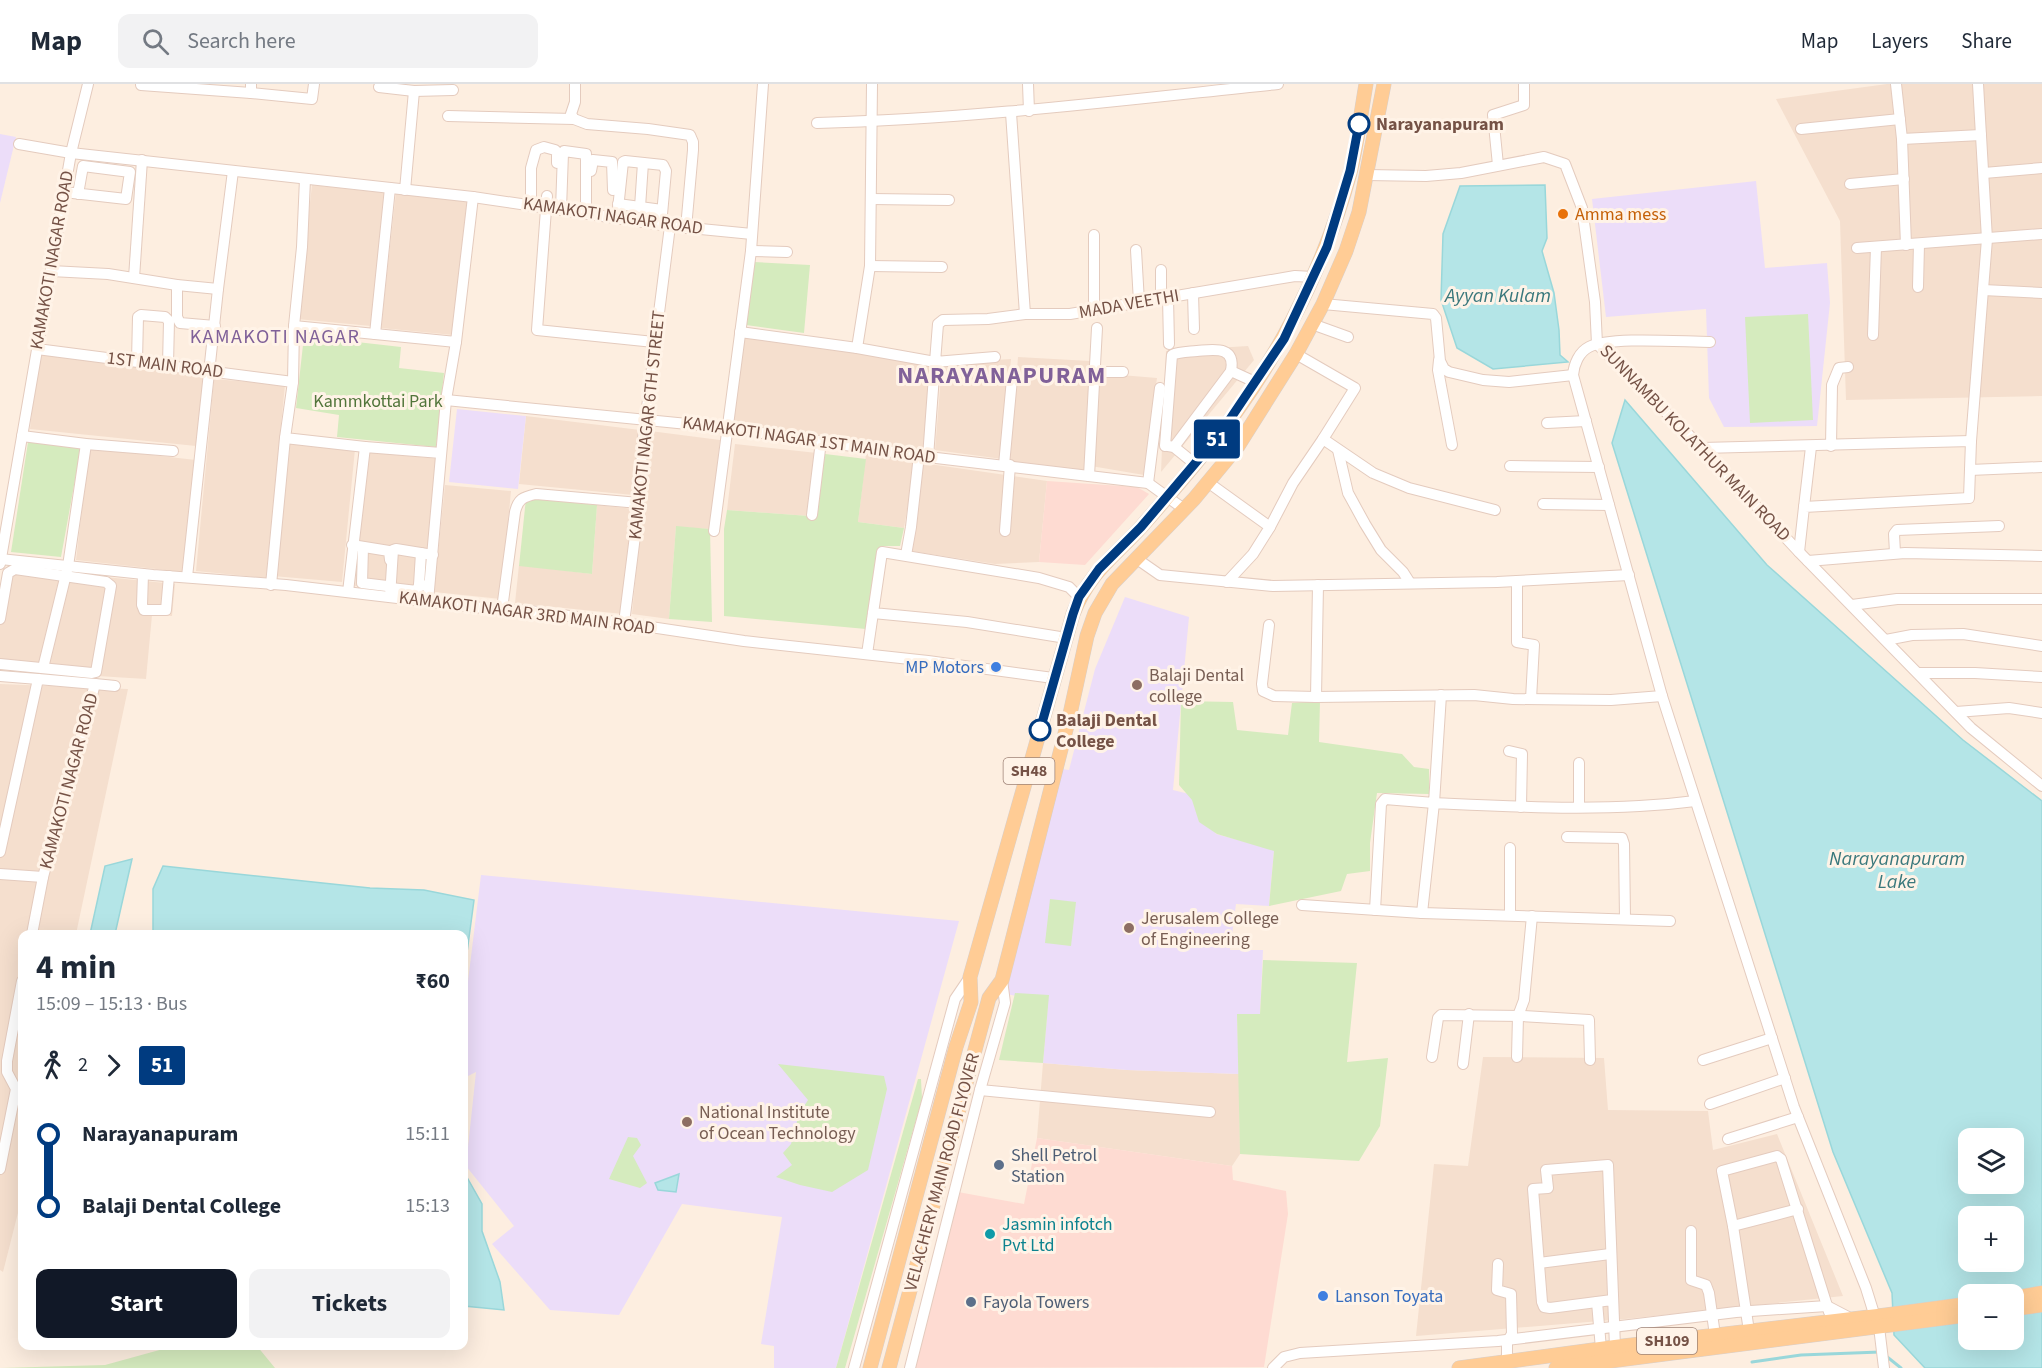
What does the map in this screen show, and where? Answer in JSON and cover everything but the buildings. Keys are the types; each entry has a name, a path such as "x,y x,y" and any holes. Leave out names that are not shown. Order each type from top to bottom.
{"main road":[{"name":"SH48","path":"970,977 1053,678 1079,597 1099,569 1141,527 1220,434 1284,339 1327,247 1350,171 1366,84"},
{"name":"SH48","path":"1002,980 1087,636 1095,613 1112,584 1209,483 1238,446 1296,354 1323,304 1346,251 1359,212 1384,84"},
{"path":"1049,693 1073,699"},
{"name":"VELACHERY MAIN ROAD FLYOVER","path":"870,1368 956,1047 971,1002 970,977"},
{"name":"VELACHERY MAIN ROAD FLYOVER","path":"889,1368 989,998 1002,980"},
{"path":"2024,1296 2042,1293"},
{"path":"2024,1307 2042,1305"},
{"name":"SH109","path":"1556,1368 1877,1322 1958,1306"},
{"name":"SH109","path":"1459,1368 1832,1321 1852,1319 1877,1322 1958,1316"}],"street":[{"path":"20,144 71,153 88,84"},
{"path":"141,85 251,88 312,99 314,84"},
{"path":"574,119 571,114 575,102 575,84"},
{"path":"714,531 751,251 763,84"},
{"path":"856,348 870,266 872,84"},
{"path":"1028,84 1029,111"},
{"path":"817,123 872,122 1029,111 1270,84"},
{"path":"1498,165 1493,115 1524,105 1524,84"},
{"path":"1896,84 1902,139 1906,245"},
{"path":"1804,507 1969,498 1971,441 1987,239 1978,84"},
{"path":"379,87 414,91 453,90"},
{"path":"405,190 414,91"},
{"path":"1011,112 1025,314"},
{"path":"448,116 574,119 587,124 690,135 693,150 686,228"},
{"path":"1801,129 1900,119"},
{"path":"1902,139 1981,135"},
{"path":"588,214 586,154 564,151 545,202 537,330 654,342"},
{"name":"KAMAKOTI NAGAR ROAD","path":"0,560 71,153 98,161 114,157 405,190 545,202 588,214 665,226 752,234"},
{"path":"113,169 114,157"},
{"name":"SUNNAMBU KOLATHUR MAIN ROAD","path":"1367,175 1426,177 1461,173 1544,157 1565,164 1582,208 1595,302 1597,344 1702,448 1799,552 1971,728 2042,786"},
{"path":"64,192 126,199 142,160"},
{"path":"78,194 82,167 98,161 113,169 135,174"},
{"path":"588,214 592,161 610,162 613,163 615,218"},
{"path":"615,218 623,162 643,163 640,207"},
{"name":"KAMAKOTI NAGAR 6TH STREET","path":"624,623 639,502 665,226 662,210 666,171 663,165 643,163"},
{"path":"1984,172 2042,168"},
{"path":"187,577 233,171"},
{"path":"134,278 135,174"},
{"path":"271,585 285,438 293,382 294,326 302,247 305,179"},
{"path":"1850,184 1904,179"},
{"path":"375,334 390,188"},
{"path":"428,601 424,585 427,554 473,197"},
{"path":"871,199 949,200"},
{"path":"618,204 662,210"},
{"path":"1857,248 2042,234"},
{"path":"1094,235 1094,310"},
{"path":"1918,244 1918,287"},
{"path":"1873,335 1876,247"},
{"path":"1136,250 1139,302"},
{"path":"751,251 787,252"},
{"path":"870,266 942,267"},
{"path":"1161,270 1169,344"},
{"path":"51,272 108,274 218,289"},
{"name":"MADA VEETHI","path":"935,362 938,324 943,320 988,319 1025,314 1070,314 1295,276 1313,277"},
{"path":"177,285 177,317 180,323 215,326"},
{"path":"1983,290 2042,293"},
{"path":"1193,293 1194,329"},
{"path":"1323,304 1433,314 1436,318 1441,365 1449,372 1483,380 1509,382 1573,375"},
{"path":"136,361 138,317 141,315 165,317 169,321 168,365"},
{"path":"1312,324 1348,337"},
{"path":"294,326 456,342"},
{"path":"1089,476 1097,328"},
{"path":"741,332 935,362 995,357"},
{"path":"1710,342 1632,341 1597,344 1587,348 1581,355 1574,365 1573,375 1662,696 1798,1117 1866,1288 1877,1322 1884,1367"},
{"name":"1ST MAIN ROAD","path":"37,349 293,382"},
{"path":"1220,349 1228,354 1232,364 1231,371 1170,446 1172,355 1220,349"},
{"path":"1227,582 1253,554 1293,483 1355,388 1296,354"},
{"path":"1440,357 1438,370 1452,445"},
{"path":"906,555 923,456 935,362"},
{"path":"1831,446 1832,385 1839,368 1848,367"},
{"path":"1231,371 1255,382"},
{"path":"1095,372 1123,372"},
{"path":"1005,531 1012,379"},
{"path":"1148,483 1160,388"},
{"name":"KAMAKOTI NAGAR 1ST MAIN ROAD","path":"446,400 728,428 923,456 1148,483 1184,509"},
{"path":"1547,423 1586,421"},
{"path":"22,436 172,451"},
{"path":"285,438 441,453"},
{"path":"1323,439 1373,473 1408,488 1495,510"},
{"path":"812,515 821,441"},
{"path":"1702,448 1811,447 1971,441"},
{"path":"0,852 40,673 66,571 86,444"},
{"path":"1153,444 1170,446 1195,464"},
{"path":"348,592 357,546 365,447"},
{"path":"1799,552 1811,447"},
{"path":"1338,450 1348,493 1381,550 1403,572 1410,583"},
{"path":"1510,466 1599,467"},
{"path":"1970,470 2042,467"},
{"path":"1209,483 1270,527"},
{"path":"502,609 515,512 517,503 523,497 536,494 639,502"},
{"path":"1543,504 1610,505"},
{"path":"1895,553 1894,534 1897,530 1999,526"},
{"path":"357,546 389,551 389,592"},
{"path":"357,546 362,583 389,592 417,591 424,585"},
{"path":"389,592 393,550 427,554"},
{"path":"867,654 882,552 1039,578 1069,587 1079,597"},
{"path":"1808,561 1895,553 2042,556"},
{"path":"1137,559 1160,575 1273,586 1517,581 1629,576"},
{"name":"KAMAKOTI NAGAR 3RD MAIN ROAD","path":"0,560 66,571 119,571 348,592 389,592 428,601 624,623 744,641 928,661 1053,678"},
{"path":"0,619 8,573 11,570 66,571 106,582 111,586 96,672 92,674 40,673 0,664"},
{"path":"103,666 119,571"},
{"path":"143,573 142,605 144,610 166,610 169,576"},
{"path":"1517,581 1517,642 1534,645 1532,699"},
{"path":"1316,697 1318,585"},
{"path":"1852,605 1897,599 2042,599"},
{"path":"873,614 967,622 1066,638"},
{"path":"1269,624 1262,684 1263,691 1274,696 1474,695 1532,699 1611,700 1662,696"},
{"path":"1886,640 1912,635 1963,634 2042,646"},
{"name":"KAMAKOTI NAGAR ROAD","path":"0,676 40,673 95,684 43,877 33,930"},
{"path":"1918,673 1975,673 2042,677"},
{"path":"95,684 115,686"},
{"path":"1422,913 1434,804 1441,695"},
{"path":"1956,712 2009,708 2042,712"},
{"path":"1509,751 1520,752 1523,756 1521,807"},
{"path":"1579,763 1579,807"},
{"path":"1375,910 1382,801 1521,807 1648,807 1695,801"},
{"path":"1567,837 1623,838 1624,920"},
{"path":"1510,848 1510,915"},
{"path":"0,874 43,877"},
{"path":"1302,905 1422,913 1670,921"},
{"path":"1517,1057 1518,1016 1524,1000 1532,916"},
{"path":"854,1368 955,999 970,977"},
{"path":"910,1368 980,1090 1005,1003 1002,980"},
{"path":"0,1169 16,1089 7,1072 7,1061 18,1002"},
{"path":"1463,1064 1469,1014"},
{"path":"1432,1057 1438,1018 1441,1015 1469,1014 1589,1020 1590,1060"},
{"path":"1703,1060 1772,1038"},
{"path":"1710,1104 1785,1078"},
{"path":"980,1090 1210,1112"},
{"path":"1728,1139 1798,1117"},
{"path":"1749,1331 1733,1226 1721,1175 1724,1170 1779,1156 1798,1209 1832,1321"},
{"path":"1608,1348 1614,1328 1608,1165 1546,1170 1548,1188 1533,1189 1544,1307 1612,1300"},
{"path":"1733,1226 1798,1209"},
{"path":"1691,1230 1691,1280 1706,1286 1715,1335"},
{"path":"1539,1263 1610,1254"},
{"path":"1498,1264 1497,1290 1511,1294 1512,1334 1507,1342 1507,1361"},
{"path":"1597,1302 1599,1330 1608,1348"},
{"path":"1273,1368 1284,1357 1300,1353 1455,1344 1747,1312 1827,1306 1852,1319"}],"shaded area":[{"path":"1887,84 2042,84 2042,396 1846,400 1840,221 1776,99"},
{"path":"0,134 16,137 0,203"},
{"path":"1756,181 1765,268 1827,263 1830,303 1817,426 1724,427 1709,398 1706,309 1606,317 1592,199"},
{"path":"312,185 385,193 371,326 297,319"},
{"path":"396,192 467,200 453,335 381,328"},
{"path":"741,334 932,366 926,452 730,430"},
{"path":"1248,346 1254,360 1161,472 1166,351"},
{"path":"38,354 204,372 196,446 30,429"},
{"path":"1018,357 1090,361 1085,471 1010,462"},
{"path":"1011,359 1002,459 935,450 942,363"},
{"path":"1097,373 1157,378 1144,475 1091,466"},
{"path":"214,379 285,385 266,578 196,571"},
{"path":"457,409 526,416 518,489 449,482"},
{"path":"526,416 640,430 633,495 519,484"},
{"path":"650,431 720,440 710,529 676,527 669,619 632,614"},
{"path":"286,442 355,449 342,582 273,576"},
{"path":"735,444 817,453 809,516 727,510"},
{"path":"89,448 196,460 183,572 76,560"},
{"path":"368,452 439,459 426,593 355,586"},
{"path":"866,454 915,462 904,528 858,522"},
{"path":"922,463 1047,481 1039,562 995,564 911,551"},
{"path":"1047,481 1137,487 1149,494 1085,565 1039,562"},
{"path":"445,485 511,491 501,599 434,592"},
{"path":"597,505 634,509 623,614 515,603 519,565 592,574"},
{"path":"6,567 175,584 172,616 152,615 146,679 0,670 0,601"},
{"name":"Jerusalem College of Engineering","path":"1125,597 1189,617 1173,790 1197,796 1216,834 1272,847 1274,851 1269,906 1236,904 1230,950 1263,950 1260,1015 1237,1014 1239,1074 1127,1070 1043,1063 1048,1002 1006,994 1062,769 1069,770 1095,669"},
{"path":"0,684 128,689 77,930 18,930 18,1213 3,1272 0,1270"},
{"name":"National Institute of Ocean Technology","path":"481,875 959,921 836,1368 774,1368 774,1346 761,1344 782,1217 682,1204 619,1315 550,1310 492,1244 514,1226 468,1168 476,1072 468,1076 468,981"},
{"path":"1483,1057 1604,1058 1608,1110 1708,1111 1713,1150 1777,1134 1843,1296 1625,1319 1416,1336 1434,1164 1468,1166"},
{"path":"1043,1063 1127,1070 1239,1074 1240,1154 1232,1166 1037,1138"},
{"path":"1037,1138 1232,1166 1233,1180 1286,1191 1288,1214 1264,1367 915,1368 958,1192 1024,1204"}],"green space":[{"path":"754,262 810,265 804,333 746,325"},
{"path":"1808,314 1813,420 1750,423 1745,317"},
{"name":"Kammkottai Park","path":"304,336 401,347 399,368 444,373 436,447 337,437 339,415 296,408"},
{"path":"28,442 81,447 61,557 11,552"},
{"path":"817,453 866,459 858,522 904,528 900,546 881,546 866,629 724,616 724,529 727,510 809,516"},
{"path":"526,498 597,505 592,574 519,566"},
{"path":"676,526 710,529 712,622 669,619"},
{"path":"1181,701 1233,702 1237,730 1288,735 1292,703 1320,701 1319,742 1402,754 1414,767 1429,769 1429,794 1377,793 1370,843 1370,871 1347,874 1341,891 1269,906 1274,851 1217,834 1199,822 1192,800 1179,785"},
{"path":"1050,899 1076,902 1071,946 1045,943"},
{"path":"1263,960 1357,963 1347,1062 1388,1058 1380,1126 1359,1161 1240,1154 1237,1014 1260,1014"},
{"path":"1015,993 1049,995 1043,1063 999,1060"},
{"path":"778,1064 884,1076 887,1089 868,1170 832,1192 776,1177 792,1165 783,1153 791,1144 799,1114 808,1100"},
{"path":"918,1079 921,1079 922,1099 845,1368 836,1368"},
{"path":"628,1137 637,1138 641,1145 633,1156 647,1183 640,1188 609,1179"},
{"path":"159,1350 260,1350 275,1368 0,1368 105,1365"}],"water":[{"name":"Ayyan Kulam","path":"1545,185 1547,238 1542,251 1554,293 1560,355 1568,362 1493,369 1457,348 1441,300 1443,234 1460,186"},
{"name":"Narayanapuram Lake","path":"1625,400 1767,565 1963,740 2042,801 2042,1368 1925,1368 1894,1335 1892,1293 1833,1152 1612,443"},
{"path":"132,859 116,930 91,930 105,866"},
{"path":"163,866 370,888 424,890 474,900 468,945 468,930 153,930 153,889"},
{"path":"679,1174 676,1192 658,1190 655,1183"},
{"path":"468,1179 482,1204 482,1231 500,1282 504,1310 468,1306"}],"waterway":[{"path":"1752,1362 1801,1355 1880,1352"},
{"path":"1886,1356 1901,1368"}],"bus line":[{"name":"51","path":"1040,730 1079,597 1091,578 1141,527 1220,434 1284,339 1327,247 1350,171 1359,124"}],"place":[{"name":"Narayanapuram","path":"1359,124"},
{"name":"Amma mess","path":"1563,214"},
{"name":"MP Motors","path":"996,667"},
{"name":"Balaji Dental college","path":"1137,685"},
{"name":"Balaji Dental College","path":"1040,730"},
{"name":"Jerusalem College of Engineering","path":"1129,928"},
{"name":"National Institute of Ocean Technology","path":"687,1122"},
{"name":"Shell Petrol Station","path":"999,1165"},
{"name":"Jasmin infotch Pvt Ltd","path":"990,1234"},
{"name":"Lanson Toyata","path":"1323,1296"},
{"name":"Fayola Towers","path":"971,1302"}],"district":[{"name":"KAMAKOTI NAGAR","path":"275,337"},
{"name":"NARAYANAPURAM","path":"1002,375"}]}
